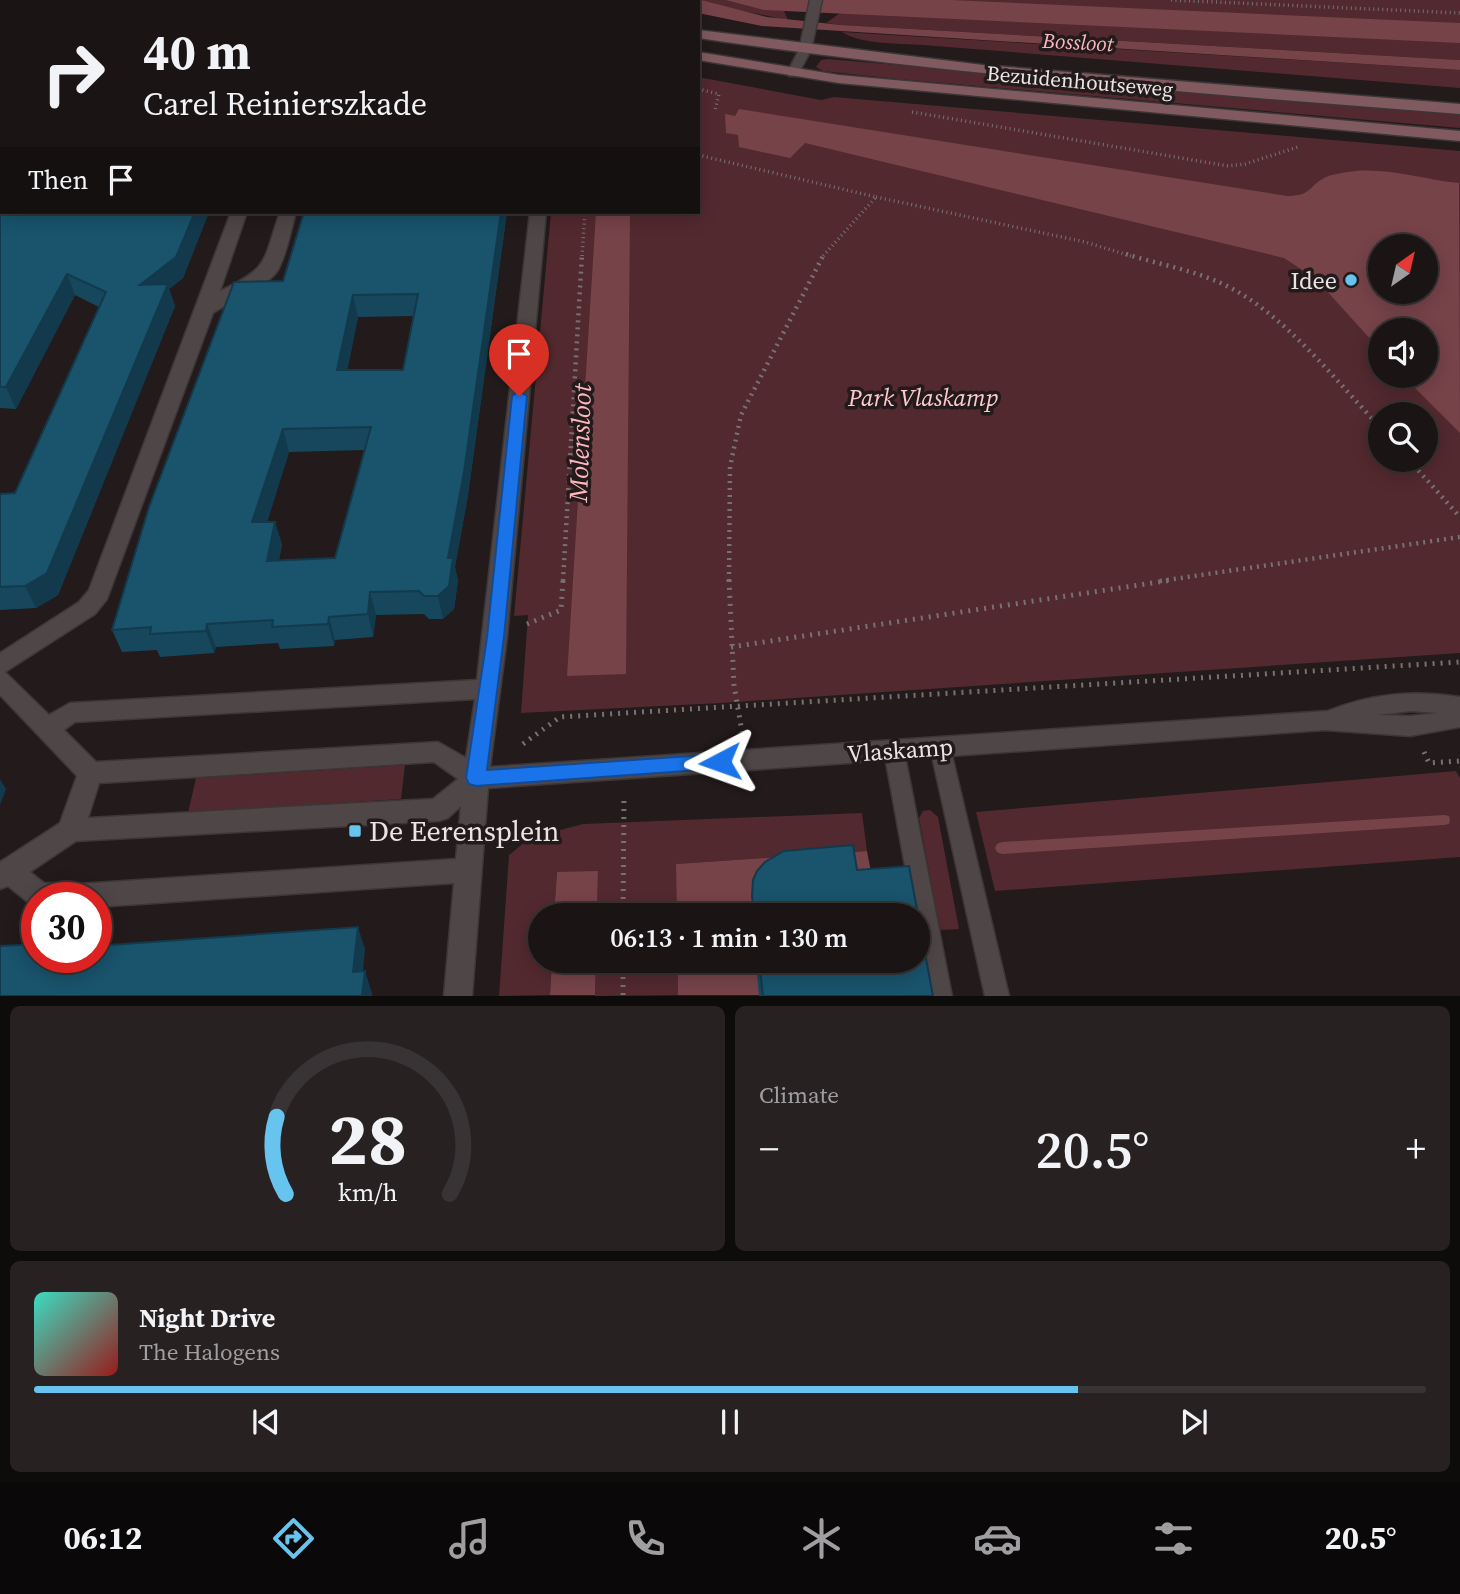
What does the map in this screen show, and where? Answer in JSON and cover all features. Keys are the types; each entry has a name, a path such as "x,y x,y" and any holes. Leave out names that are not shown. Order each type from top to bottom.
{"main road":[{"name":"Bezuidenhoutseweg","path":"700,34 804,50 1076,80 1460,109"},
{"name":"Bezuidenhoutseweg","path":"700,56 793,73 892,85 1460,136"}],"street":[{"path":"0,665 87,608 99,593 238,214"},
{"path":"205,310 227,295 253,283 269,270 287,214"},
{"path":"458,996 476,778 488,689 538,214"},
{"path":"0,680 90,774 438,752 476,778"},
{"path":"46,730 70,713 488,689"},
{"name":"Vlaskamp","path":"1325,720 1391,702 1423,700 1460,707"},
{"name":"Vlaskamp","path":"476,778 1325,720 1440,725 1460,717"},
{"path":"71,830 90,774"},
{"path":"468,870 79,896 38,895 5,873 71,830 439,810 476,778"}],"lane":[{"path":"793,73 804,50 816,0"},
{"path":"940,747 997,996"},
{"path":"894,751 940,996"}],"path":[{"path":"1171,0 1460,13"},
{"path":"700,89 719,94 715,110"},
{"path":"902,111 1228,166 1245,164 1305,145"},
{"path":"700,155 1085,242 1221,284 1250,299 1278,321 1368,414"},
{"path":"744,761 740,708 734,685 729,605 730,467 741,415 826,250 876,197"},
{"path":"530,623 561,610 585,214"},
{"path":"1420,472 1460,517"},
{"path":"731,647 1460,537"},
{"path":"518,748 560,717 1460,662"},
{"path":"623,903 624,768"},
{"path":"623,973 623,996"}],"green space":[{"path":"700,0 1460,0 1460,60 841,25 826,23 840,13 852,13 746,6 784,11 788,20 728,8 700,14"},
{"path":"842,32 1460,70 1460,88 881,43"},
{"path":"821,60 1460,114 1460,128 898,79 823,71 816,67"},
{"name":"Park Vlaskamp","path":"700,77 821,100 834,97 1460,151 1460,653 721,703 521,713 528,615 514,616 551,214 700,214"},
{"path":"405,765 401,799 188,813 196,778"},
{"path":"1456,771 1460,778 1460,857 995,891 976,812"},
{"path":"930,810 938,817 959,929 940,930 919,818 923,811"},
{"path":"862,813 867,851 677,864 677,903 597,903 598,872 557,872 555,903 528,903 528,973 551,973 550,995 499,996 509,855 530,838 583,824"},
{"path":"596,973 678,973 678,995 595,996"}],"water":[{"name":"Bossloot","path":"700,0 767,17 841,25 1460,60 1460,70 762,26 700,13"},
{"path":"726,0 951,0 1460,23 1460,43 764,10"},
{"path":"739,109 1287,196 1305,193 1327,177 1356,171 1395,173 1459,183 1460,433 1438,411 1438,402 1429,402 1415,388 1438,388 1438,318 1368,318 1368,337 1316,279 1284,258 805,143 790,158 739,147 738,135 726,133 725,114 735,116"},
{"path":"596,214 630,214 626,674 567,676"},
{"path":"867,851 871,872 769,903 677,903 676,864"},
{"path":"598,871 597,903 555,903 557,872"},
{"path":"551,973 596,973 595,995 550,995"},
{"path":"678,973 757,973 760,995 678,995"}],"building":[{"path":"0,214 194,214 176,257 140,285 168,284 47,573 25,586 0,587 0,494 15,493 106,292 67,274 6,387 0,387"},
{"path":"303,214 501,214 464,472 448,558 453,558 449,586 438,596 424,596 419,591 370,592 368,614 329,617 328,624 272,627 273,620 207,624 206,631 150,634 151,627 112,630 149,507 234,282 283,281","holes":["418,294 403,370 337,370 353,295","371,427 335,558 267,561 275,522 252,522 283,429"]},
{"path":"853,845 857,870 909,866 916,903 753,903 753,880 757,871 765,862 784,851"},
{"path":"358,927 353,972 365,971 362,996 0,996 0,946 21,945 21,973 112,973 112,945"},
{"path":"760,973 929,973 933,996 763,996"}],"waterway":[{"path":"1002,848 1444,820"}],"place":[{"name":"Idee","path":"1351,280"},
{"name":"De Eerensplein","path":"355,831"}],"route":[{"path":"519,396 495,637 476,778 720,762"}],"water label":[{"name":"Molensloot","path":"580,443"}]}
